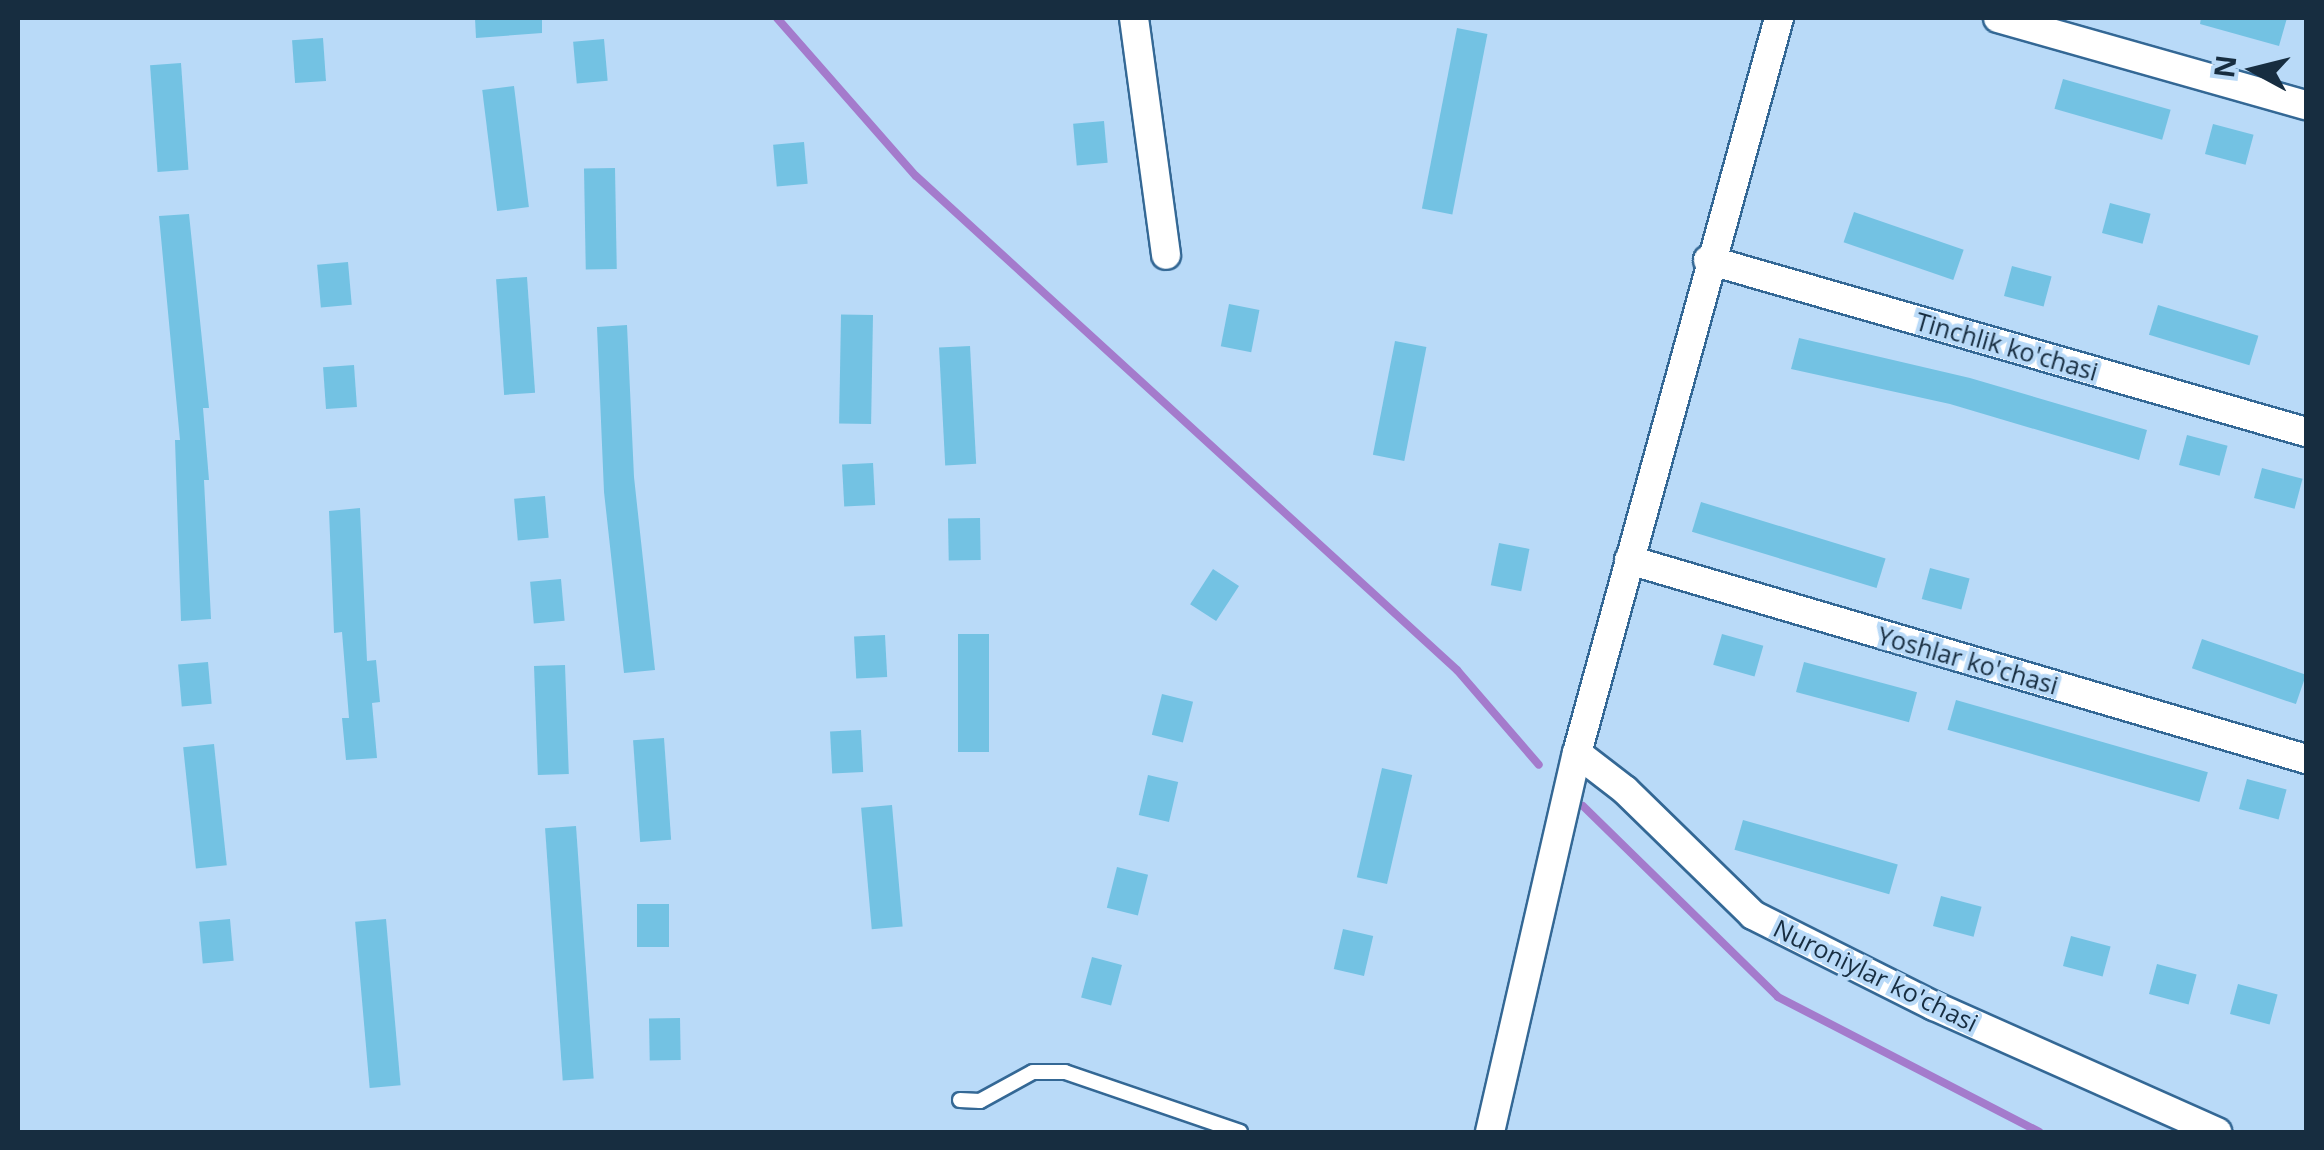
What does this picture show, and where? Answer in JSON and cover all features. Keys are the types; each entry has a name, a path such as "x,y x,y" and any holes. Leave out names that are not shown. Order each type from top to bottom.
{"street":[{"path":"1134,18 1166,256"},
{"path":"1490,1132 1577,754 1708,260 1779,18"},
{"path":"1998,18 2306,105"},
{"name":"Tinchlik ko'chasi","path":"1708,260 2306,432"},
{"name":"Yoshlar ko'chasi","path":"1628,560 2306,760"},
{"name":"Nuroniylar ko'chasi","path":"1577,754 1625,790 1753,915 1934,1006 2217,1132"}],"lane":[{"path":"960,1100 980,1101 1033,1072 1066,1072 1240,1132"}],"building":[{"path":"475,18 542,18 542,33 476,38"},
{"path":"2201,18 2287,18 2279,46 2200,24"},
{"path":"1457,28 1487,34 1452,215 1422,209"},
{"path":"323,38 326,81 295,83 292,40"},
{"path":"604,39 608,81 577,84 573,42"},
{"path":"181,63 188,170 158,172 150,65"},
{"path":"2063,79 2171,110 2162,140 2054,109"},
{"path":"514,86 529,207 497,211 482,90"},
{"path":"1104,121 1108,163 1077,166 1073,124"},
{"path":"2213,124 2254,135 2246,165 2205,154"},
{"path":"804,142 808,184 777,187 773,145"},
{"path":"615,168 617,269 586,270 584,169"},
{"path":"2110,203 2151,214 2143,244 2102,233"},
{"path":"1854,212 1964,250 1953,280 1844,242"},
{"path":"189,214 209,408 203,408 209,480 204,480 211,619 181,621 175,440 180,440 159,216"},
{"path":"348,262 352,305 321,308 317,265"},
{"path":"2012,266 2052,277 2044,307 2004,296"},
{"path":"527,277 535,393 504,395 496,279"},
{"path":"1229,304 1259,310 1251,352 1221,346"},
{"path":"2158,305 2258,336 2249,365 2149,335"},
{"path":"841,314 873,315 871,424 839,423"},
{"path":"627,325 634,477 655,670 624,673 604,492 597,327"},
{"path":"1799,338 1970,378 2147,430 2139,460 1950,404 1791,369"},
{"path":"1395,341 1426,347 1404,461 1373,455"},
{"path":"970,346 976,464 945,465 939,348"},
{"path":"354,365 357,407 326,409 323,367"},
{"path":"2187,435 2228,446 2220,476 2179,465"},
{"path":"873,463 875,505 844,507 842,465"},
{"path":"2262,468 2303,479 2295,509 2254,498"},
{"path":"545,496 549,538 518,541 514,499"},
{"path":"1701,502 1886,558 1877,588 1692,532"},
{"path":"360,508 367,661 376,660 380,702 372,703 377,758 346,760 342,718 349,718 342,632 334,633 329,511"},
{"path":"980,518 981,560 949,561 948,519"},
{"path":"1499,543 1529,549 1521,591 1491,585"},
{"path":"1930,568 1970,579 1961,610 1922,599"},
{"path":"1213,569 1239,586 1216,621 1190,604"},
{"path":"561,579 565,621 534,624 530,582"},
{"path":"958,634 989,634 989,752 958,752"},
{"path":"1722,634 1763,646 1755,677 1713,665"},
{"path":"885,635 887,677 856,679 854,637"},
{"path":"2202,639 2306,675 2296,704 2192,668"},
{"path":"208,662 212,704 182,706 178,665"},
{"path":"1804,662 1917,692 1909,722 1796,692"},
{"path":"565,665 569,774 538,775 534,666"},
{"path":"1162,694 1193,702 1183,742 1152,735"},
{"path":"1956,700 2208,772 2199,802 1947,730"},
{"path":"861,730 863,772 832,774 830,732"},
{"path":"664,738 671,840 640,842 633,740"},
{"path":"214,744 227,865 196,869 183,747"},
{"path":"1382,768 1412,775 1387,884 1357,877"},
{"path":"1148,775 1178,782 1169,822 1139,815"},
{"path":"2247,779 2287,790 2279,820 2239,809"},
{"path":"892,805 903,927 872,929 861,808"},
{"path":"1743,820 1898,864 1889,894 1734,850"},
{"path":"576,826 594,1078 563,1081 545,828"},
{"path":"1117,867 1148,875 1138,915 1107,908"},
{"path":"1941,896 1982,907 1974,937 1933,926"},
{"path":"637,904 669,904 669,947 637,947"},
{"path":"230,919 234,961 203,964 199,922"},
{"path":"386,919 401,1085 370,1088 355,922"},
{"path":"1343,929 1373,936 1364,976 1334,969"},
{"path":"2071,936 2111,947 2103,977 2063,966"},
{"path":"1092,957 1122,965 1111,1006 1081,998"},
{"path":"2157,964 2197,975 2189,1005 2149,994"},
{"path":"2238,984 2278,995 2270,1025 2230,1014"},
{"path":"680,1018 681,1060 650,1061 649,1019"}],"waterway":[{"path":"777,18 916,176 1457,670 1539,765"},
{"path":"1583,806 1778,997 2039,1132"}]}
